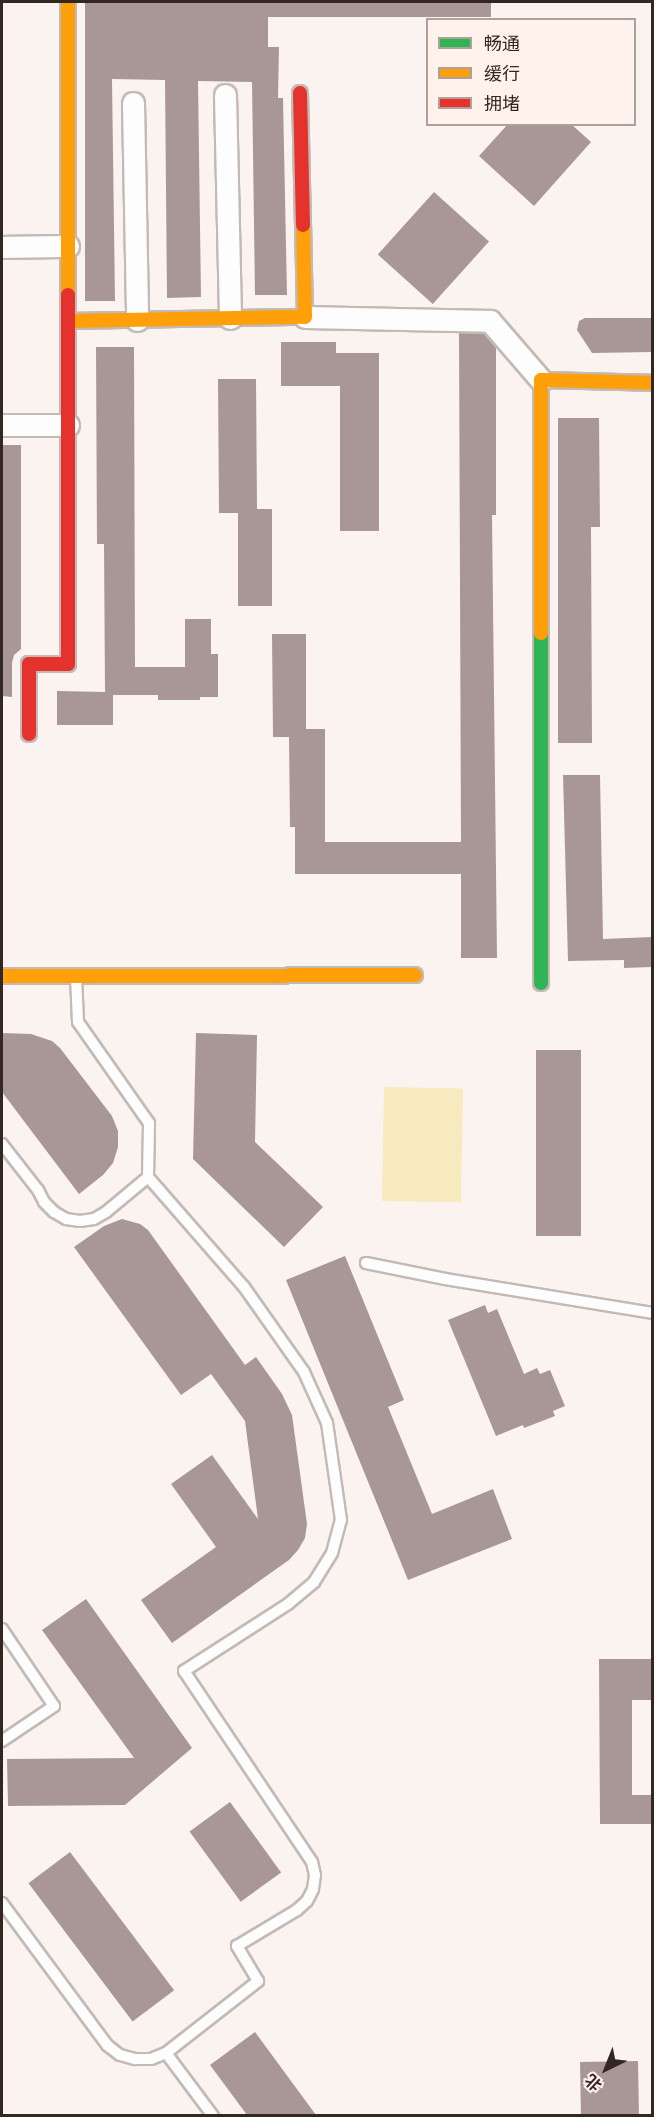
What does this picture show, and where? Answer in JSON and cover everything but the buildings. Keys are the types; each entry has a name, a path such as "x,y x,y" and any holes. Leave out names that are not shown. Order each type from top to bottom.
{"street":[{"path":"29,734 29,664 68,664 68,2"},
{"path":"300,93 305,317"},
{"path":"225,95 230,318"},
{"path":"133,103 137,320"},
{"path":"2,247 68,246"},
{"path":"68,321 305,317 490,321 541,380 541,983"},
{"path":"541,380 652,382"},
{"path":"2,425 68,425"},
{"path":"2,976 415,975"}],"lane":[{"path":"2,1903 107,2045 120,2055 135,2059 151,2059 166,2053 258,1982 237,1946 297,1910 307,1900 313,1889 315,1875 312,1862 184,1671 288,1604 314,1582 332,1553 341,1520 327,1423 304,1372 244,1287 147,1177 149,1123 78,1022 76,976"},
{"path":"2,1144 38,1190 44,1202 66,1219 87,1220 106,1212 147,1177"},
{"path":"366,1263 445,1279 652,1313"},
{"path":"2,1629 54,1706 2,1741"},
{"path":"166,2053 213,2115"}],"shaded area":[{"path":"384,1087 463,1088 461,1202 382,1201"}],"traffic: fast":[{"path":"541,633 541,983"}],"traffic: slow":[{"path":"68,2 68,295"},
{"path":"68,321 305,317 303,225"},
{"path":"541,633 541,380 652,383"},
{"path":"2,976 415,975"}],"traffic: jam":[{"path":"300,93 303,225"},
{"path":"29,734 29,664 68,664 68,295"}]}
